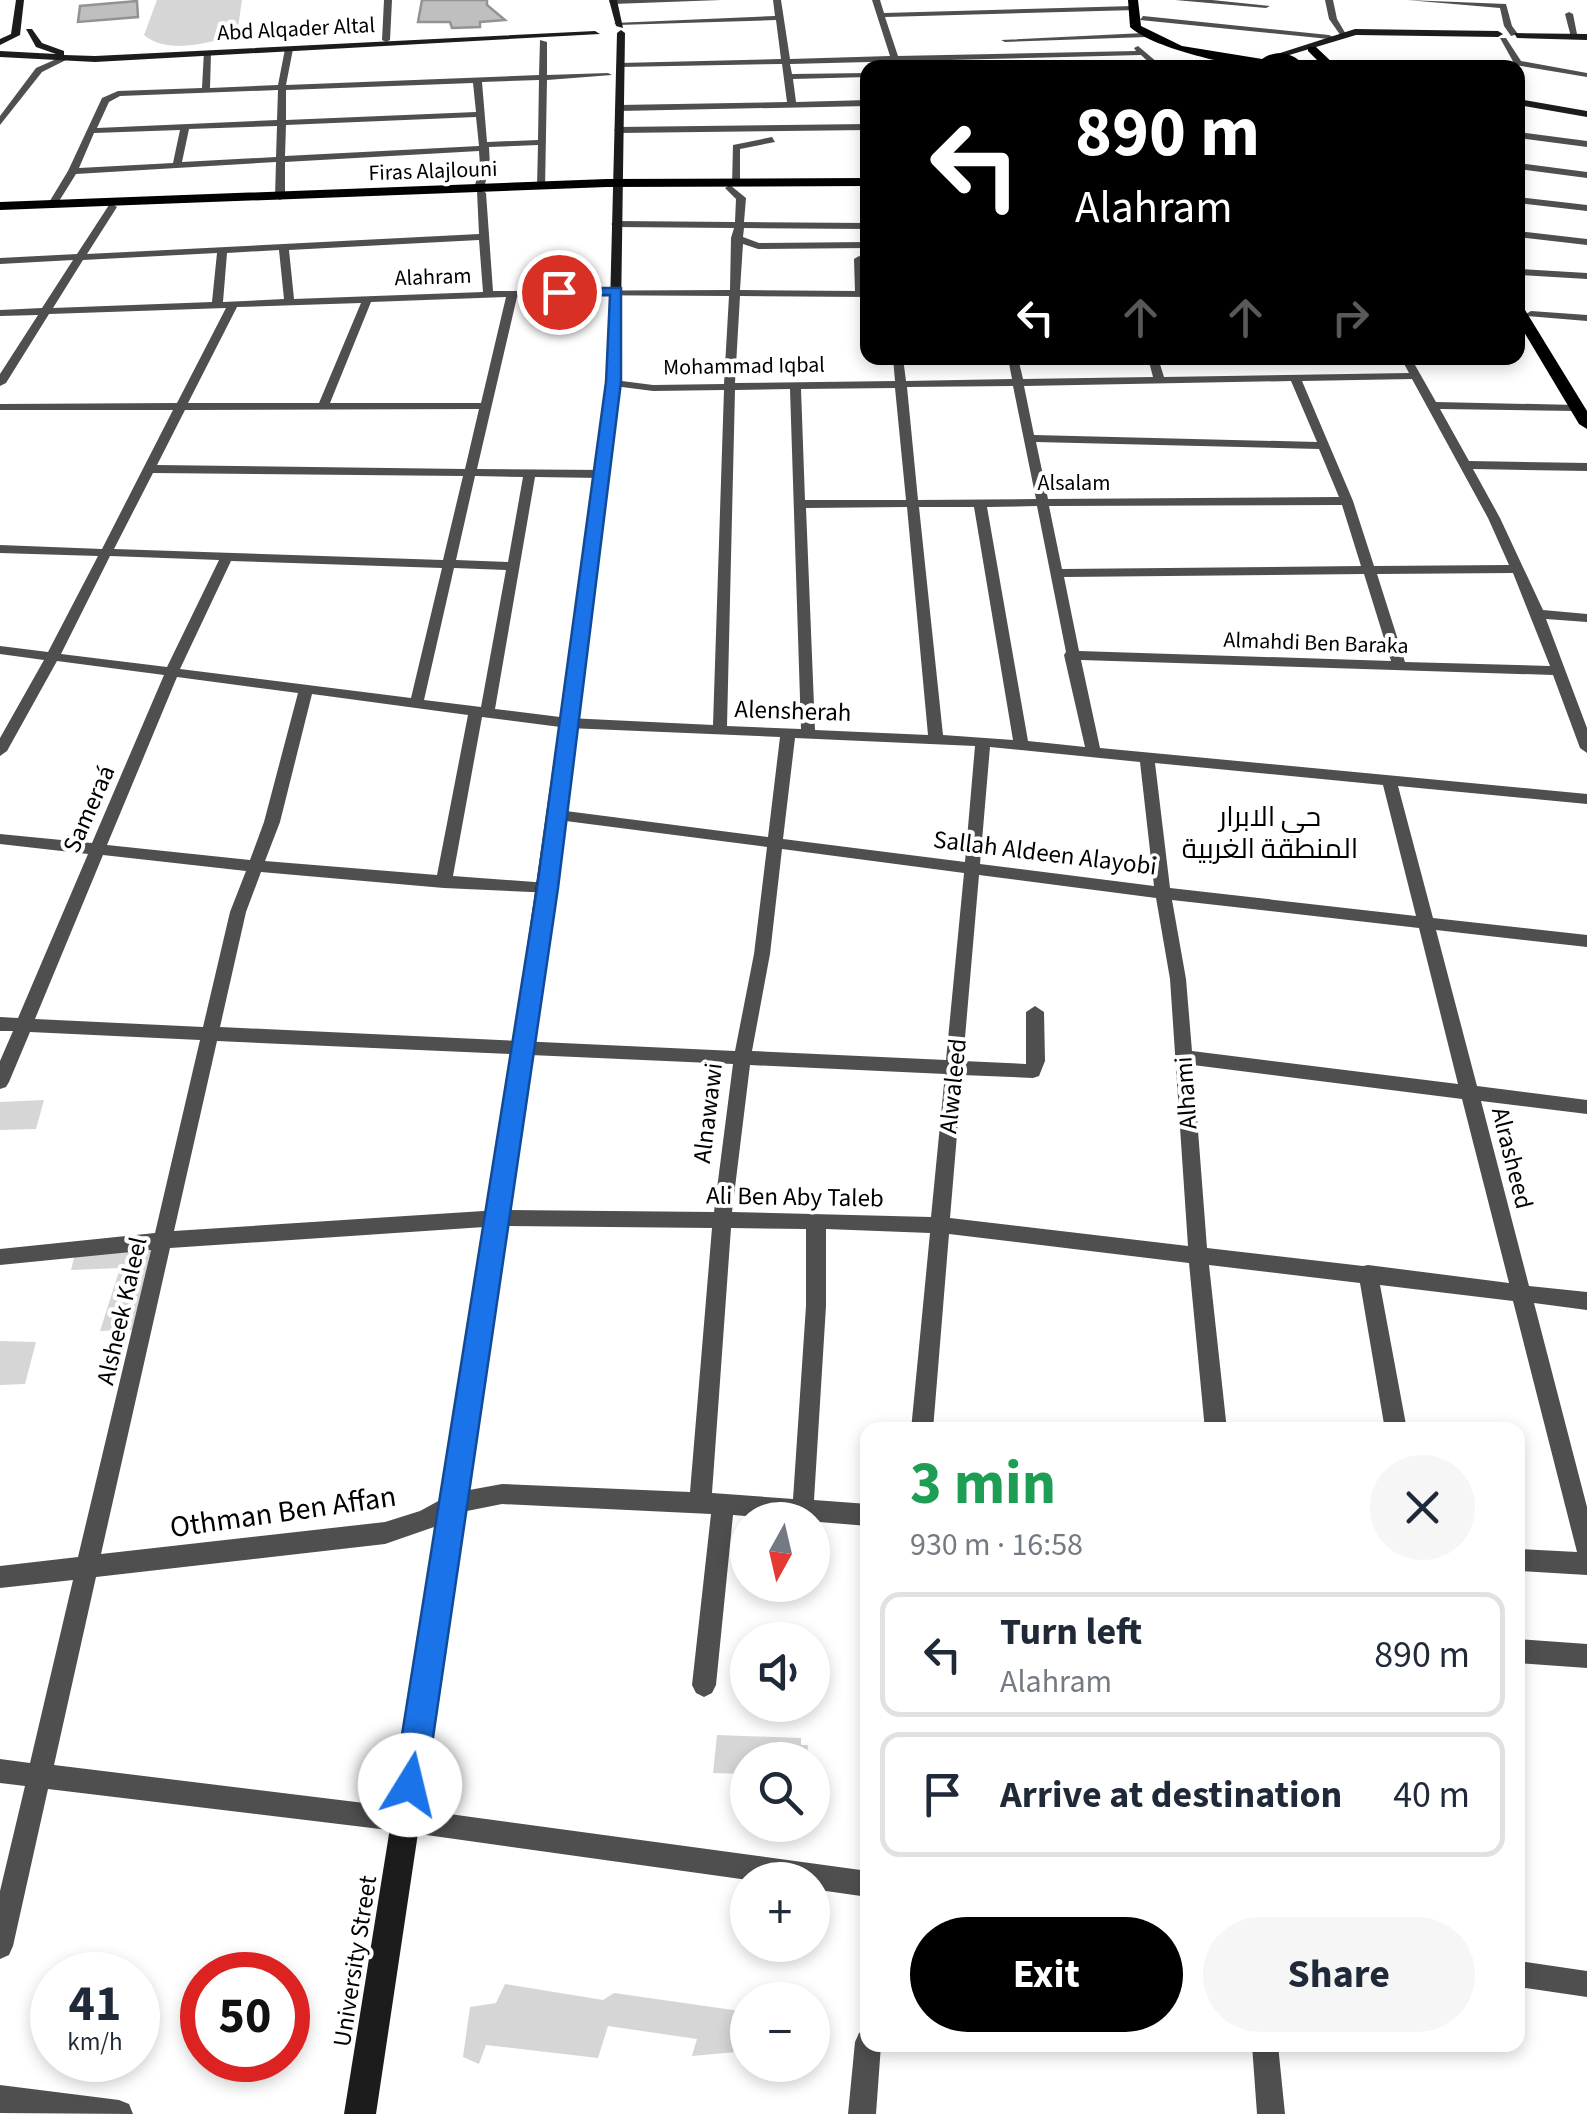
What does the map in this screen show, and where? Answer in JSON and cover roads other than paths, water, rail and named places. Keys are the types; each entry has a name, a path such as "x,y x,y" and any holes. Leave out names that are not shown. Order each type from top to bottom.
{"main road":[{"path":"0,40 16,26 20,0"},
{"path":"0,54 19,45 30,31 32,0"},
{"name":"University Street","path":"360,2114 500,1218 558,815 614,382 616,72 606,29 610,1"},
{"name":"University Street","path":"610,1 606,29 619,108 613,189"},
{"path":"1137,3 1151,32 1176,43 1250,58"},
{"path":"1137,3 1134,21 1140,37 1183,49 1275,60"},
{"path":"0,40 62,56 606,29"},
{"name":"Abd Alqader Altal","path":"0,54 33,58 208,53 606,29"},
{"path":"1270,59 1344,34 1390,30 1508,37"},
{"path":"30,31 39,44 62,56"},
{"path":"1299,60 1312,49 1375,33 1583,38"},
{"path":"1312,49 1324,60"},
{"path":"1525,102 1587,111"},
{"name":"Firas Alajlouni","path":"0,209 542,187 860,184"},
{"name":"Firas Alajlouni","path":"0,209 53,204 733,185"},
{"path":"1525,317 1584,404 1587,424"}],"street":[{"path":"388,0 392,40"},
{"path":"610,1 717,0"},
{"path":"777,0 792,104"},
{"path":"876,0 895,58"},
{"path":"987,0 1013,60"},
{"path":"1179,0 1266,6"},
{"path":"1329,0 1335,23 1344,34"},
{"path":"1416,0 1499,4 1517,60"},
{"path":"882,15 1137,3"},
{"path":"1570,14 1583,38"},
{"path":"606,29 780,18"},
{"path":"1143,18 1328,37"},
{"path":"392,40 399,20"},
{"path":"1005,40 1140,37 1144,53 1151,60"},
{"path":"542,187 544,42"},
{"path":"280,197 282,86 289,49"},
{"path":"206,90 208,53"},
{"path":"53,204 73,171 104,100 118,94 788,62 1144,53"},
{"path":"0,122 4,111 39,70 62,56"},
{"path":"33,58 39,70"},
{"path":"1525,64 1587,75"},
{"path":"616,72 638,77"},
{"path":"1569,72 1581,87"},
{"path":"770,75 860,75"},
{"path":"477,78 485,146 486,166 480,191 488,295"},
{"path":"352,120 355,83"},
{"path":"619,108 860,103"},
{"path":"91,131 482,114"},
{"path":"177,164 186,127"},
{"path":"618,130 860,127"},
{"path":"1525,136 1587,144"},
{"path":"720,732 722,532 732,292 741,198 733,185 734,149 740,144 764,140 860,138"},
{"path":"73,171 543,142"},
{"path":"1525,167 1587,175"},
{"path":"1525,201 1587,208"},
{"path":"0,383 112,207"},
{"path":"616,224 860,226"},
{"path":"1525,235 1587,242"},
{"path":"0,261 484,237"},
{"path":"736,238 758,246 860,245"},
{"path":"734,257 758,246"},
{"path":"284,248 290,302"},
{"path":"217,306 222,251"},
{"path":"859,259 860,266"},
{"path":"1525,272 1587,276"},
{"name":"Alahram","path":"0,313 616,291 860,294"},
{"path":"416,705 512,294"},
{"path":"323,408 367,300"},
{"path":"0,751 233,305"},
{"path":"1525,313 1587,318"},
{"path":"899,365 936,740"},
{"path":"1015,365 1092,752"},
{"path":"1154,365 1159,379"},
{"path":"1410,365 1465,465 1538,614 1587,748"},
{"name":"Mohammad Iqbal","path":"614,382 642,388 1416,376"},
{"path":"1295,377 1346,501 1399,666"},
{"path":"795,385 808,734"},
{"path":"1432,405 1584,404"},
{"path":"0,407 486,406"},
{"path":"1030,438 1324,446"},
{"path":"1465,465 1587,467"},
{"path":"150,469 602,474"},
{"path":"444,882 530,472"},
{"name":"Alsalam","path":"802,504 1346,501"},
{"path":"980,504 1020,746"},
{"path":"0,548 512,566"},
{"name":"Sameraá","path":"0,1082 172,672 226,558"},
{"path":"1057,572 1516,569"},
{"path":"1538,614 1587,618"},
{"name":"Alensherah","path":"0,650 568,723 983,742 1587,799"},
{"name":"Almahdi Ben Baraka","path":"1071,655 1558,670"},
{"name":"Alsheek Kaleel","path":"0,1946 238,912 272,822 306,690"},
{"name":"Alnawawi","path":"704,1685 722,1220 742,1059 762,954 788,733"},
{"name":"Alwaleed","path":"923,1422 983,742"},
{"name":"Alhami","path":"1148,758 1163,893 1178,979 1215,1422"},
{"name":"Alrasheed","path":"1389,780 1587,1549"},
{"name":"Sallah Aldeen Alayobi","path":"558,815 972,870 1587,941"},
{"path":"0,838 254,866 548,888"},
{"path":"0,1024 1033,1071 1035,1012"},
{"path":"1183,1057 1587,1107"},
{"name":"Ali Ben Aby Taleb","path":"0,1256 164,1240 500,1218 939,1224 1587,1301"},
{"path":"804,1502 816,1306 816,1221"},
{"path":"1368,1273 1395,1422"},
{"name":"Othman Ben Affan","path":"0,1577 385,1533 426,1520 454,1503 502,1494 730,1504"},
{"name":"Othman Ben Affan","path":"830,1512 860,1515"},
{"path":"1525,1560 1587,1564"},
{"path":"1525,1651 1587,1656"},
{"path":"0,1771 405,1820 860,1883"},
{"path":"1525,1975 1587,1984"},
{"path":"862,2114 867,2052"},
{"path":"1266,2052 1270,2114"},
{"path":"0,2100 119,2114"}],"district":[{"name":"حي الابرار المنطقة الغربية","path":"1270,833"}]}
